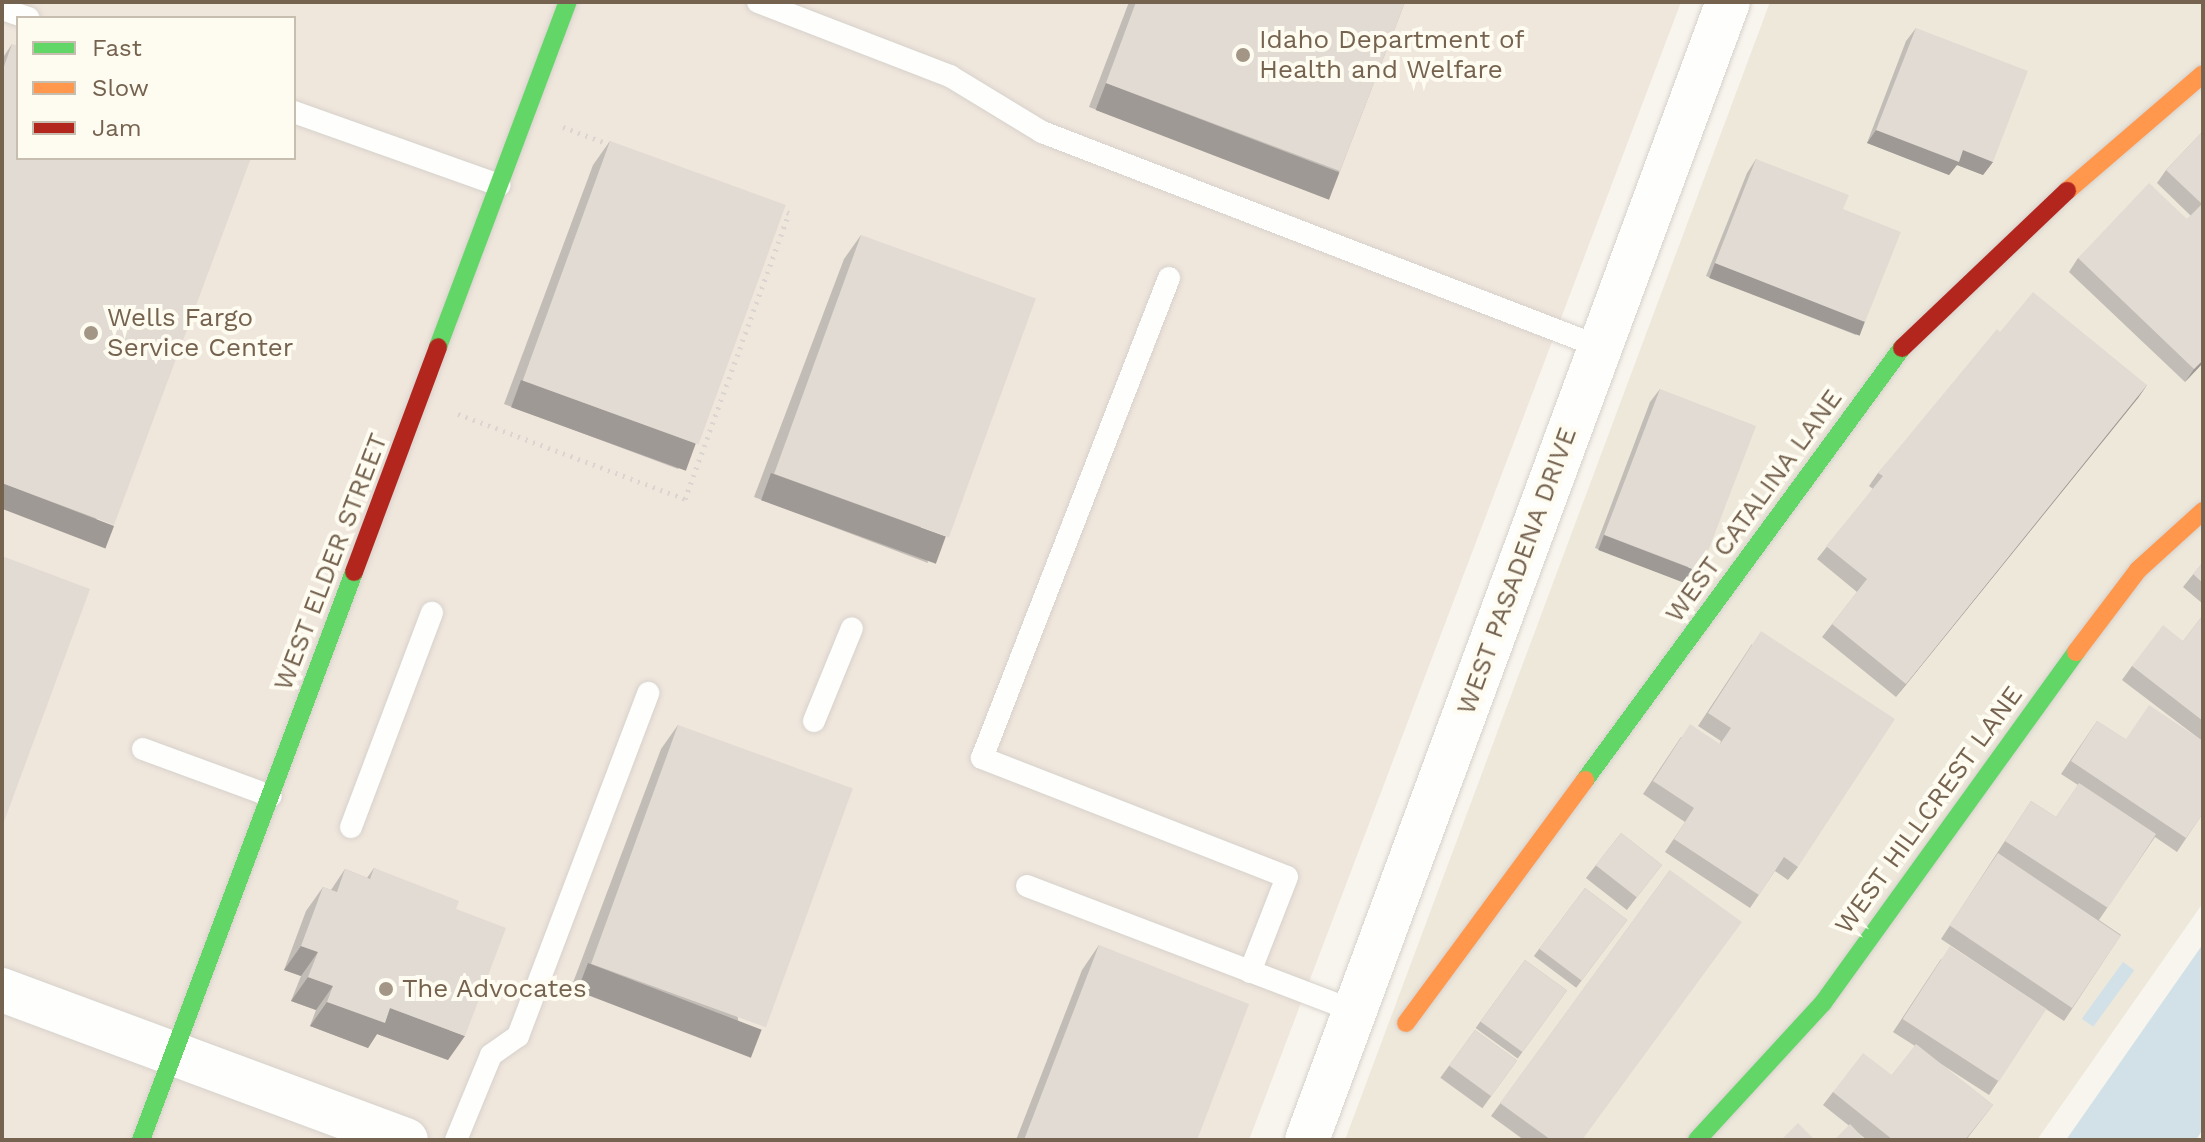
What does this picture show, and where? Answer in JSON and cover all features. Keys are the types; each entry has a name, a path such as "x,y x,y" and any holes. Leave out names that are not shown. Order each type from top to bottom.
{"street":[{"name":"WEST ELDER STREET","path":"141,1140 568,2"},
{"name":"WEST PASADENA DRIVE","path":"1307,1140 1728,2"},
{"name":"WEST CATALINA LANE","path":"1406,1023 1905,345 2088,171 2203,74"},
{"name":"WEST HILLCREST LANE","path":"1697,1140 1823,1003 2054,681 2138,570 2203,511"},
{"path":"2,990 406,1140"}],"lane":[{"path":"758,2 950,76 1042,132 1600,347"},
{"path":"2,9 22,16"},
{"path":"296,113 499,185"},
{"path":"1169,278 982,758 1287,877 1250,972"},
{"path":"351,827 432,613"},
{"path":"814,721 852,628"},
{"path":"456,1140 491,1055 518,1036 648,693"},
{"path":"143,749 271,796"},
{"path":"1027,886 1355,1011"}],"path":[{"path":"558,125 616,147"},
{"path":"451,411 685,499 789,213 775,207"}],"shaded area":[{"path":"2,2 1681,2 1249,1140 2,1140"},
{"path":"1770,2 2203,2 2203,903 2037,1140 1345,1140"},
{"path":"2203,944 2203,1129 2196,1140 2066,1140"},
{"path":"2123,962 2134,970 2093,1027 2082,1019"}],"building":[{"name":"Idaho Department of Health and Welfare","path":"1136,2 1405,2 1340,171 1106,83"},
{"path":"1916,28 2028,71 1993,162 1963,150 1959,162 1876,130"},
{"name":"Wells Fargo Service Center","path":"12,44 16,45 16,160 250,160 114,525 2,483 2,72"},
{"path":"2203,131 2203,360 2194,369 2078,258 2149,183 2187,219 2202,204 2166,170"},
{"path":"610,141 786,205 699,445 523,381"},
{"path":"1756,159 1849,195 1843,209 1901,232 1865,322 1715,263"},
{"path":"861,235 1036,299 949,537 774,474"},
{"path":"2033,292 2147,385 1906,684 1832,624 1867,579 1826,546 1883,476 1878,473 1997,329 2000,332"},
{"path":"1660,389 1756,426 1700,572 1604,535"},
{"path":"2,556 90,589 2,827"},
{"path":"2203,562 2203,583 2193,574"},
{"path":"2203,615 2203,721 2132,666 2163,625 2183,641"},
{"path":"1761,631 1895,719 1798,867 1784,857 1759,895 1674,839 1694,808 1653,781 1690,724 1720,744 1731,728 1708,713"},
{"path":"2149,705 2203,741 2203,813 2186,838 2071,761 2097,721 2126,739"},
{"path":"678,725 853,789 766,1027 591,964"},
{"path":"2079,783 2156,834 2108,908 2005,841 2031,801 2056,817"},
{"path":"1621,833 1662,865 1637,897 1596,865"},
{"path":"1998,853 2121,936 2072,1008 1949,925"},
{"name":"The Advocates","path":"374,868 459,901 456,909 506,928 465,1036 390,1008 385,1023 327,1002 333,986 308,977 318,952 301,946 323,887 337,892 345,869 370,879"},
{"path":"1670,870 1742,922 1582,1140 1551,1140 1500,1103"},
{"path":"1585,888 1627,920 1582,981 1539,949"},
{"path":"1099,945 1249,1004 1197,1140 1024,1140"},
{"path":"1950,946 2046,1009 1999,1082 1903,1019"},
{"path":"1525,960 1567,991 1522,1052 1480,1021"},
{"path":"1475,1030 1517,1061 1491,1096 1449,1066"},
{"path":"1916,1044 1993,1105 1965,1140 1893,1140 1833,1092 1863,1053 1892,1075"},
{"path":"1798,1123 1815,1140 1781,1140"},
{"path":"1850,1124 1865,1140 1834,1140"}],"traffic: fast":[{"path":"438,347 568,2"},
{"path":"1585,780 1902,348"},
{"path":"141,1140 354,572"},
{"path":"1697,1140 1823,1003 2076,652"}],"traffic: slow":[{"path":"2067,191 2203,74"},
{"path":"2076,652 2138,570 2203,511"},
{"path":"1406,1023 1585,780"}],"traffic: jam":[{"path":"1902,348 2067,191"},
{"path":"354,572 438,347"}],"place":[{"name":"Idaho Department of Health and Welfare","path":"1243,55"},
{"name":"Wells Fargo Service Center","path":"91,333"},
{"name":"The Advocates","path":"386,989"}]}
